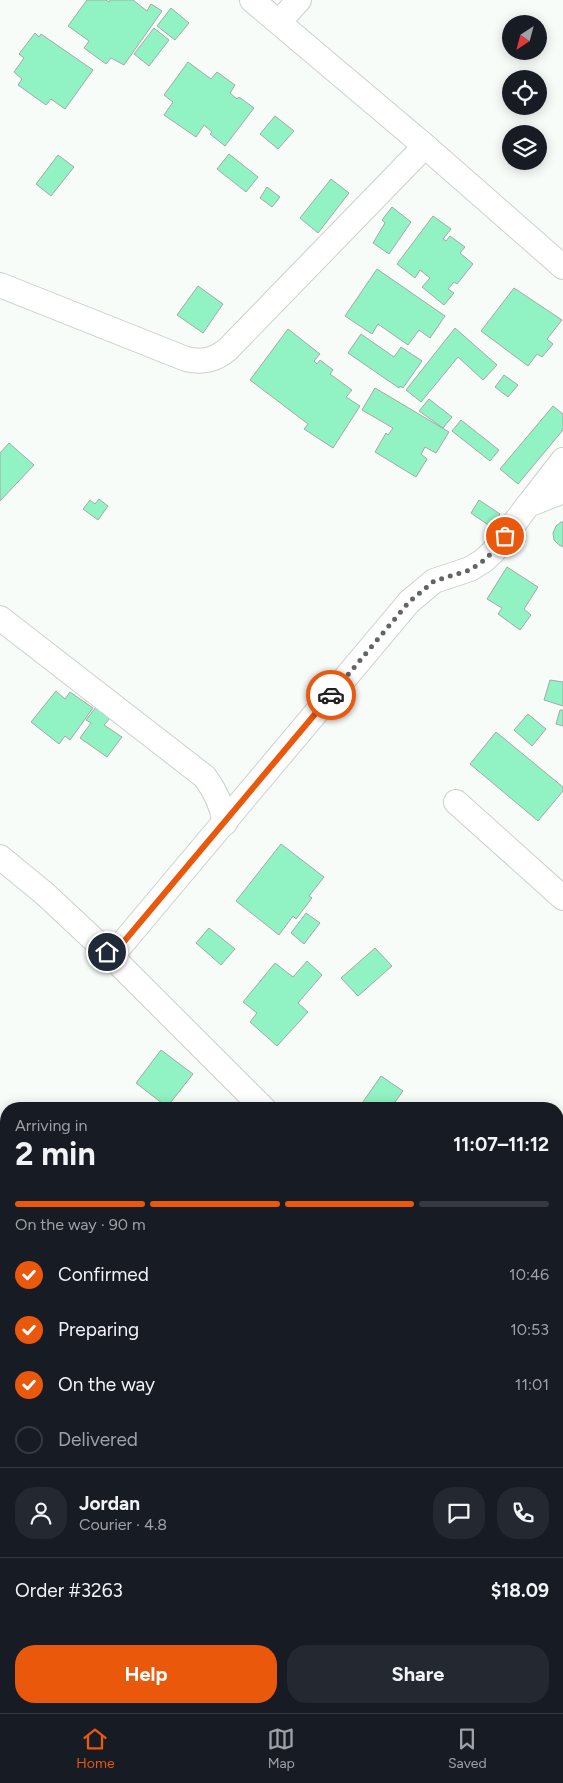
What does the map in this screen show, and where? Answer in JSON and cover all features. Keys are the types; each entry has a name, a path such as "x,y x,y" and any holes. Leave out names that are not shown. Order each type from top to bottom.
{"street":[{"path":"252,0 425,146 563,267"},
{"path":"279,22 299,0"},
{"path":"0,285 186,359 207,361 219,357 228,349 425,146"},
{"path":"111,957 409,602 434,581 470,570 493,552 563,460"},
{"path":"528,505 563,492"},
{"path":"0,618 205,777 216,791 222,806 225,823"},
{"path":"456,802 563,898"},
{"path":"0,856 45,894 111,957 257,1102"}],"building":[{"path":"87,0 106,0 109,2 110,0 133,0 147,11 151,4 162,11 124,65 111,58 106,64 84,48 89,41 68,26"},
{"path":"171,8 189,23 175,40 157,26"},
{"path":"154,28 169,40 149,66 134,54"},
{"path":"35,33 39,37 41,34 93,70 65,109 51,99 46,105 18,85 22,79 14,72 24,58 19,54"},
{"path":"188,62 211,79 217,72 235,85 230,93 254,108 225,146 210,134 212,132 204,125 196,137 164,115 173,102 164,95"},
{"path":"275,116 294,131 278,149 260,134"},
{"path":"229,154 258,177 246,192 217,169"},
{"path":"58,155 74,167 51,196 36,184"},
{"path":"331,179 349,193 318,233 300,218"},
{"path":"267,187 280,197 272,207 260,198"},
{"path":"392,207 411,222 389,254 373,243 385,223 382,220"},
{"path":"433,216 451,229 443,239 446,241 450,236 465,247 460,253 473,264 457,284 454,282 448,289 454,293 444,305 422,287 430,278 420,270 415,278 397,264"},
{"path":"377,269 445,316 430,338 419,330 408,345 378,324 372,334 345,316"},
{"path":"198,286 223,304 203,333 177,315"},
{"path":"514,288 562,320 547,339 553,344 542,357 537,354 528,366 481,331"},
{"path":"455,328 497,365 483,380 458,357 421,402 406,390"},
{"path":"288,329 320,354 314,361 317,364 320,360 333,370 330,374 352,390 346,397 360,406 333,448 304,429 308,424 250,380"},
{"path":"361,334 394,357 401,347 422,361 403,388 400,386 399,388 348,353"},
{"path":"504,375 518,385 508,397 495,387"},
{"path":"375,388 449,432 436,453 425,447 421,454 427,459 416,477 375,452 386,433 388,435 393,428 362,410"},
{"path":"429,399 452,417 443,428 419,411"},
{"path":"553,406 563,414 563,430 518,484 500,469"},
{"path":"461,420 499,450 490,461 452,431"},
{"path":"9,443 34,465 0,501 0,453"},
{"path":"99,499 108,506 98,520 83,509 90,500 95,504"},
{"path":"479,500 500,514 491,527 471,513"},
{"path":"563,522 563,547 554,540 553,533 556,526"},
{"path":"507,567 538,587 524,609 531,615 520,630 498,614 502,608 487,599"},
{"path":"550,680 563,682 563,706 544,700"},
{"path":"56,691 65,699 70,692 93,708 70,740 65,736 59,744 31,722"},
{"path":"96,707 110,718 104,725 122,737 107,757 80,738 91,723 86,720"},
{"path":"560,710 563,710 563,726 556,724"},
{"path":"528,714 546,729 532,746 514,730"},
{"path":"496,732 563,787 563,791 538,821 470,764"},
{"path":"281,844 324,877 309,896 312,898 296,919 293,916 279,935 236,901"},
{"path":"306,913 320,923 304,944 291,933"},
{"path":"209,928 235,949 221,965 196,943"},
{"path":"375,948 392,966 358,996 341,978"},
{"path":"307,961 322,975 298,1003 308,1012 277,1046 250,1022 257,1013 243,1002 275,963 293,977"},
{"path":"161,1050 193,1074 171,1102 161,1102 136,1083"},
{"path":"381,1076 403,1091 395,1102 363,1102"}],"way so far":[{"path":"331,695 409,602 422,590 434,581 470,570 493,552 505,536"}],"route":[{"path":"107,952 111,957 331,695"}]}
